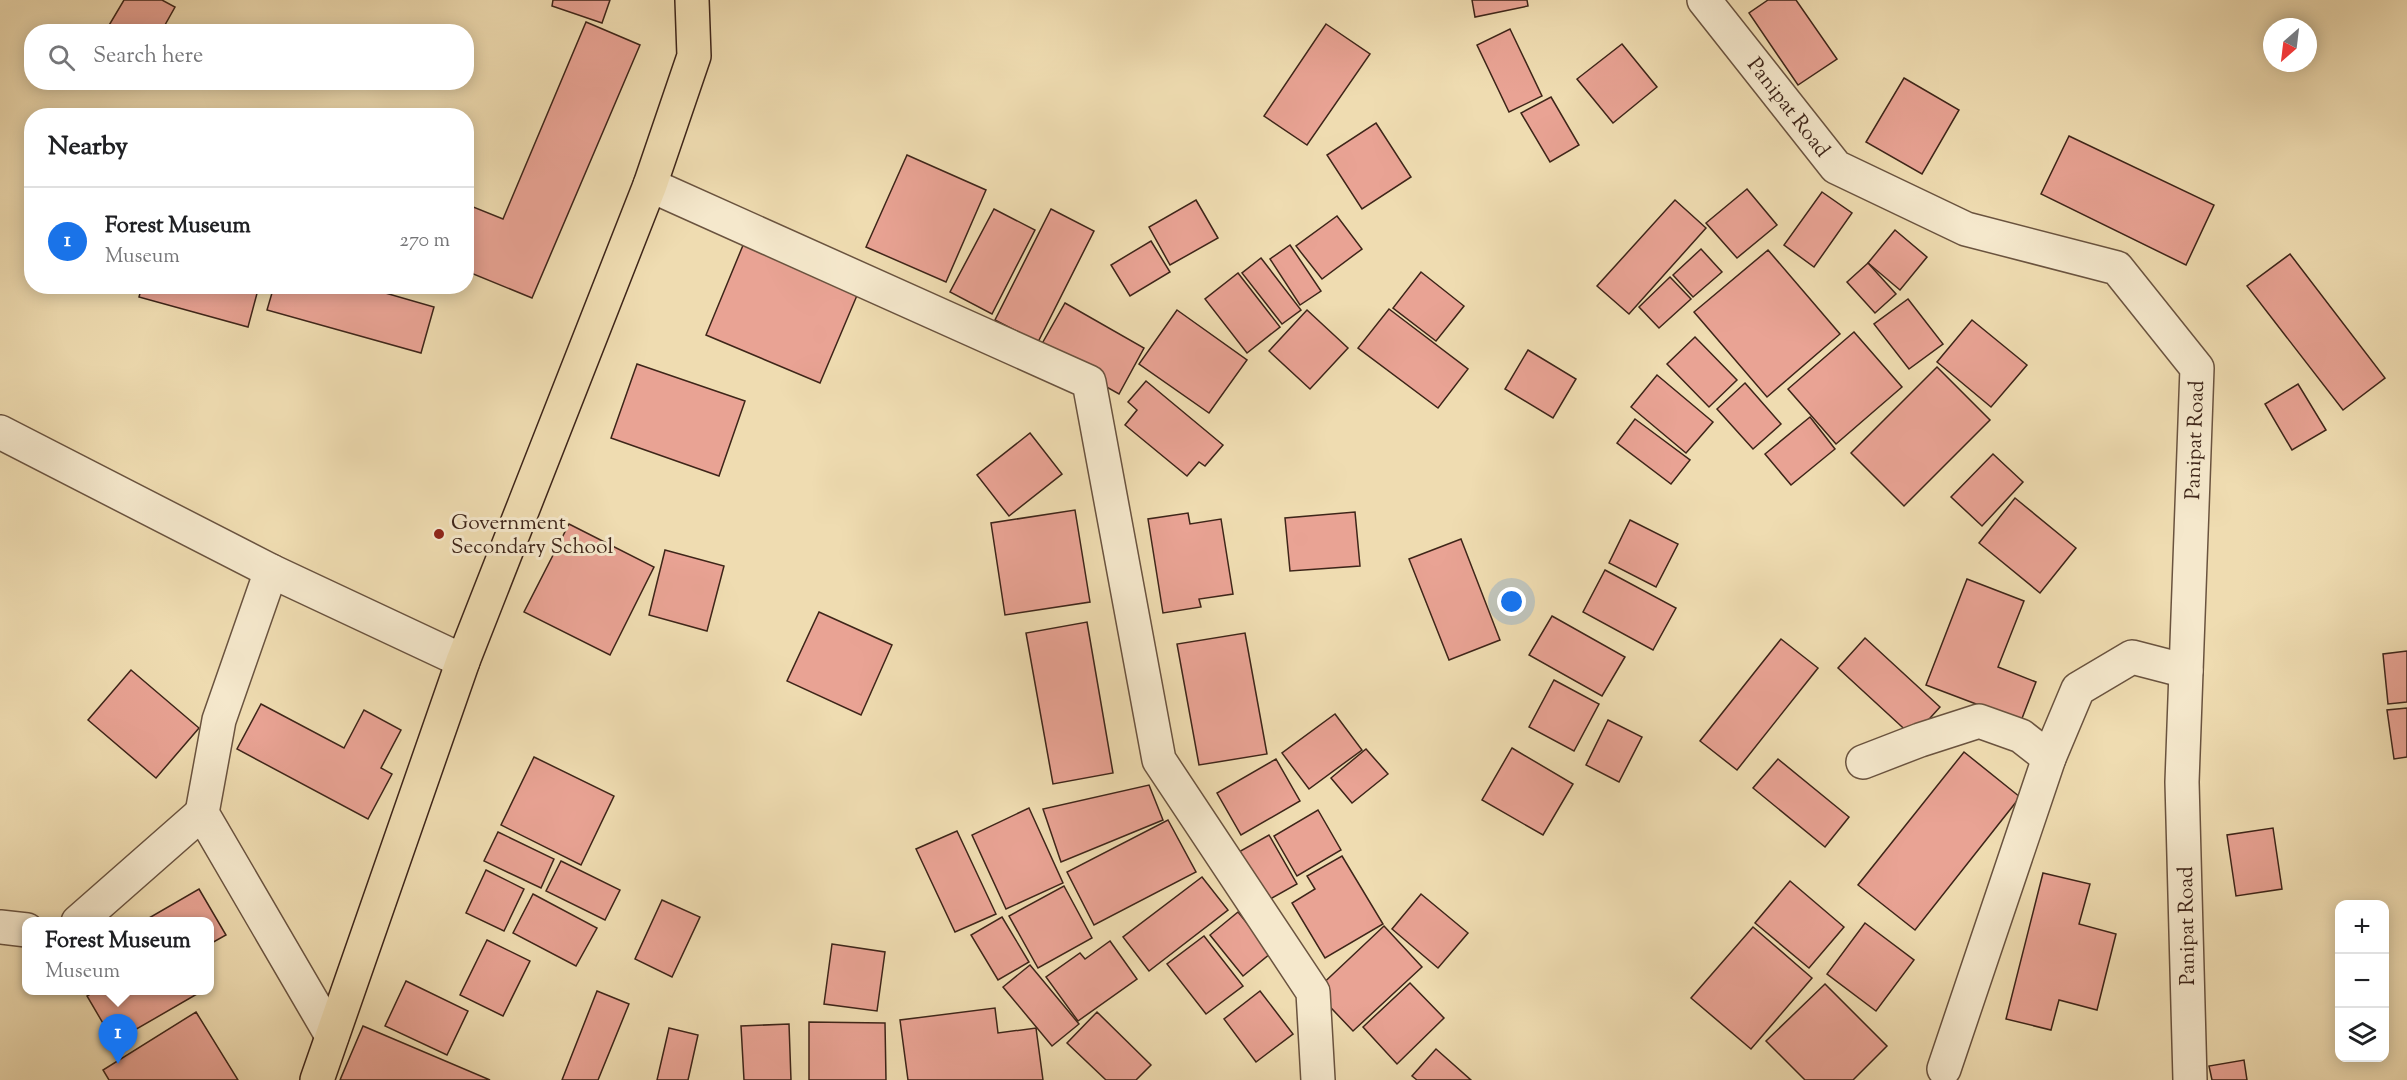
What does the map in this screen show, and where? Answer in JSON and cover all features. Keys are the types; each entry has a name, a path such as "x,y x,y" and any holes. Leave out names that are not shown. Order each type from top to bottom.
{"highway":[{"path":"317,1080 463,661 650,185 694,56 692,0"}],"street":[{"name":"Panipat Road","path":"1704,0 1836,167 1966,229 2117,268 2197,368 2182,782 2190,1080"},
{"path":"650,185 1089,382 1159,760 1313,992 1317,1080"},
{"path":"0,432 271,571 463,661"},
{"path":"83,917 202,813 219,720 271,571"},
{"path":"1944,1069 2049,758 2078,689 2132,657 2186,671"},
{"path":"1863,762 1979,721 2021,736 2049,758"},
{"path":"202,813 332,1036"},
{"path":"0,927 22,929"}],"building":[{"path":"124,0 162,0 175,7 165,24 110,24"},
{"path":"553,0 610,0 602,23 552,6"},
{"path":"1472,0 1527,0 1528,6 1475,17"},
{"path":"1768,0 1796,0 1837,59 1798,85 1749,13"},
{"path":"586,22 640,45 532,298 474,274 474,207 503,219"},
{"path":"1326,24 1370,54 1307,145 1264,116"},
{"path":"1510,29 1542,96 1509,112 1477,45"},
{"path":"1622,44 1657,87 1613,123 1577,79"},
{"path":"1904,78 1959,110 1922,174 1866,142"},
{"path":"1551,97 1579,145 1550,162 1521,113"},
{"path":"1376,123 1411,177 1362,209 1327,155"},
{"path":"2069,136 2214,205 2186,265 2041,194"},
{"path":"907,155 986,190 946,282 866,247"},
{"path":"1747,189 1777,225 1737,258 1706,223"},
{"path":"1822,192 1852,213 1814,267 1784,245"},
{"path":"1196,200 1218,238 1170,265 1149,227"},
{"path":"1675,200 1706,228 1629,314 1597,286"},
{"path":"994,209 1035,230 992,314 950,292"},
{"path":"1051,209 1094,231 1038,342 995,320"},
{"path":"1337,216 1362,249 1322,279 1296,246"},
{"path":"1895,230 1927,257 1900,290 1868,263"},
{"path":"746,238 861,286 820,383 706,335"},
{"path":"1151,241 1170,272 1130,296 1111,265"},
{"path":"1290,245 1321,291 1300,305 1270,259"},
{"path":"1701,249 1722,272 1693,297 1673,275"},
{"path":"1768,250 1840,334 1767,397 1694,312"},
{"path":"2290,254 2385,378 2343,410 2247,286"},
{"path":"1261,258 1301,310 1282,324 1242,273"},
{"path":"1868,263 1896,294 1875,313 1847,282"},
{"path":"1421,272 1464,306 1436,341 1393,308"},
{"path":"1238,273 1280,327 1247,353 1205,299"},
{"path":"1670,277 1691,299 1659,328 1639,307"},
{"path":"140,294 257,294 248,327 139,297"},
{"path":"272,294 389,294 434,307 421,353 267,310"},
{"path":"1908,299 1943,344 1909,369 1874,324"},
{"path":"1065,303 1144,348 1119,394 1039,349"},
{"path":"1389,309 1468,369 1438,408 1358,348"},
{"path":"1177,310 1247,360 1209,413 1139,364"},
{"path":"1307,310 1348,348 1310,389 1269,351"},
{"path":"1972,320 2027,365 1991,407 1937,362"},
{"path":"1854,332 1902,387 1836,444 1788,389"},
{"path":"1695,337 1737,380 1709,407 1667,364"},
{"path":"1528,350 1576,379 1553,418 1505,389"},
{"path":"637,364 745,401 719,476 611,438"},
{"path":"1937,367 1990,420 1904,506 1851,453"},
{"path":"1657,375 1713,422 1686,453 1631,407"},
{"path":"1146,381 1223,445 1205,466 1199,462 1187,476 1125,425 1137,410 1128,402"},
{"path":"1745,383 1781,424 1753,449 1717,409"},
{"path":"2298,384 2326,430 2292,450 2265,404"},
{"path":"1810,417 1835,449 1791,485 1765,454"},
{"path":"1635,419 1690,460 1671,484 1617,443"},
{"path":"1030,433 1062,474 1009,516 977,475"},
{"path":"1993,454 2023,482 1982,526 1951,497"},
{"path":"2015,498 2076,548 2040,593 1979,543"},
{"path":"1075,510 1090,602 1005,615 991,523"},
{"path":"1355,512 1360,566 1290,571 1285,518"},
{"path":"1188,513 1190,524 1221,519 1233,594 1199,599 1201,607 1163,613 1148,519"},
{"path":"1630,520 1678,544 1656,587 1609,563"},
{"path":"569,524 654,567 610,655 524,612"},
{"path":"1461,539 1500,640 1449,660 1409,559"},
{"path":"665,550 724,566 707,631 649,615"},
{"path":"1605,570 1676,608 1653,650 1583,612"},
{"path":"1967,579 2024,601 1998,667 2036,682 2021,721 1926,685"},
{"path":"819,612 892,645 861,715 787,681"},
{"path":"1552,616 1625,657 1602,696 1529,655"},
{"path":"1087,622 1113,773 1053,784 1026,633"},
{"path":"1245,633 1267,754 1199,765 1177,644"},
{"path":"1865,638 1940,707 1913,737 1838,668"},
{"path":"1781,639 1818,668 1737,770 1700,741"},
{"path":"2407,651 2407,702 2388,704 2383,654"},
{"path":"131,670 199,728 156,778 88,720"},
{"path":"1554,680 1599,704 1574,751 1529,727"},
{"path":"261,704 344,748 364,710 401,730 381,768 392,774 368,819 237,749"},
{"path":"2407,708 2407,757 2394,759 2387,710"},
{"path":"1335,714 1362,750 1309,789 1282,753"},
{"path":"1608,720 1642,737 1619,782 1586,765"},
{"path":"1512,748 1573,784 1543,835 1482,800"},
{"path":"1366,749 1388,774 1352,803 1331,778"},
{"path":"1964,752 2020,797 1915,930 1858,885"},
{"path":"534,757 614,796 581,865 501,825"},
{"path":"1276,759 1300,801 1241,835 1217,793"},
{"path":"1778,759 1849,817 1825,847 1753,788"},
{"path":"1149,785 1163,820 1061,862 1043,809"},
{"path":"1029,808 1063,883 1006,909 972,835"},
{"path":"1318,810 1341,850 1297,876 1274,836"},
{"path":"1168,820 1196,872 1094,925 1067,872"},
{"path":"2273,828 2282,889 2236,896 2227,835"},
{"path":"957,831 996,914 955,932 916,849"},
{"path":"498,832 554,859 541,888 484,861"},
{"path":"1269,835 1297,884 1265,902 1237,853"},
{"path":"1342,856 1383,924 1325,958 1292,903 1315,889 1307,876"},
{"path":"561,861 620,890 605,920 546,891"},
{"path":"486,870 524,889 504,931 466,913"},
{"path":"2043,873 2090,884 2079,924 2116,934 2097,1010 2059,1000 2051,1030 2006,1019"},
{"path":"1202,877 1228,910 1149,971 1123,937"},
{"path":"1790,881 1844,927 1809,968 1755,923"},
{"path":"1064,886 1092,938 1038,968 1009,916"},
{"path":"199,889 226,935 214,942 214,917 151,917"},
{"path":"533,894 597,928 576,966 513,933"},
{"path":"1421,894 1468,933 1438,968 1392,929"},
{"path":"662,900 700,917 672,977 635,959"},
{"path":"1238,912 1271,953 1243,976 1210,935"},
{"path":"1002,917 1029,962 998,980 971,935"},
{"path":"1865,923 1914,960 1876,1011 1827,974"},
{"path":"1384,926 1422,967 1353,1031 1315,991"},
{"path":"1753,927 1812,978 1751,1049 1691,998"},
{"path":"1204,936 1243,986 1206,1014 1167,964"},
{"path":"487,940 530,961 503,1016 460,995"},
{"path":"1110,941 1137,979 1078,1021 1046,977 1080,953 1085,959"},
{"path":"832,944 885,952 877,1011 824,1004"},
{"path":"1030,965 1079,1024 1052,1046 1003,987"},
{"path":"406,981 468,1011 447,1055 385,1026"},
{"path":"1410,983 1444,1018 1397,1064 1363,1027"},
{"path":"1825,984 1887,1046 1853,1080 1805,1080 1766,1041"},
{"path":"597,991 629,1004 598,1080 562,1080"},
{"path":"1260,991 1293,1034 1256,1062 1224,1019"},
{"path":"89,995 195,995 114,1042 87,996"},
{"path":"995,1008 998,1033 1036,1028 1043,1080 908,1080 900,1020"},
{"path":"196,1012 238,1080 109,1080 103,1070"},
{"path":"1097,1012 1151,1065 1136,1080 1106,1080 1067,1043"},
{"path":"809,1022 885,1023 886,1080 809,1080"},
{"path":"789,1024 791,1080 744,1080 741,1026"},
{"path":"363,1026 490,1080 340,1080"},
{"path":"669,1028 698,1035 688,1080 657,1080"},
{"path":"1436,1049 1471,1080 1417,1080 1412,1076"},
{"path":"2244,1060 2247,1080 2212,1080 2209,1066"}],"place":[{"name":"Government Secondary School","path":"439,534"},
{"name":"Forest Museum","path":"118,1064"}]}
